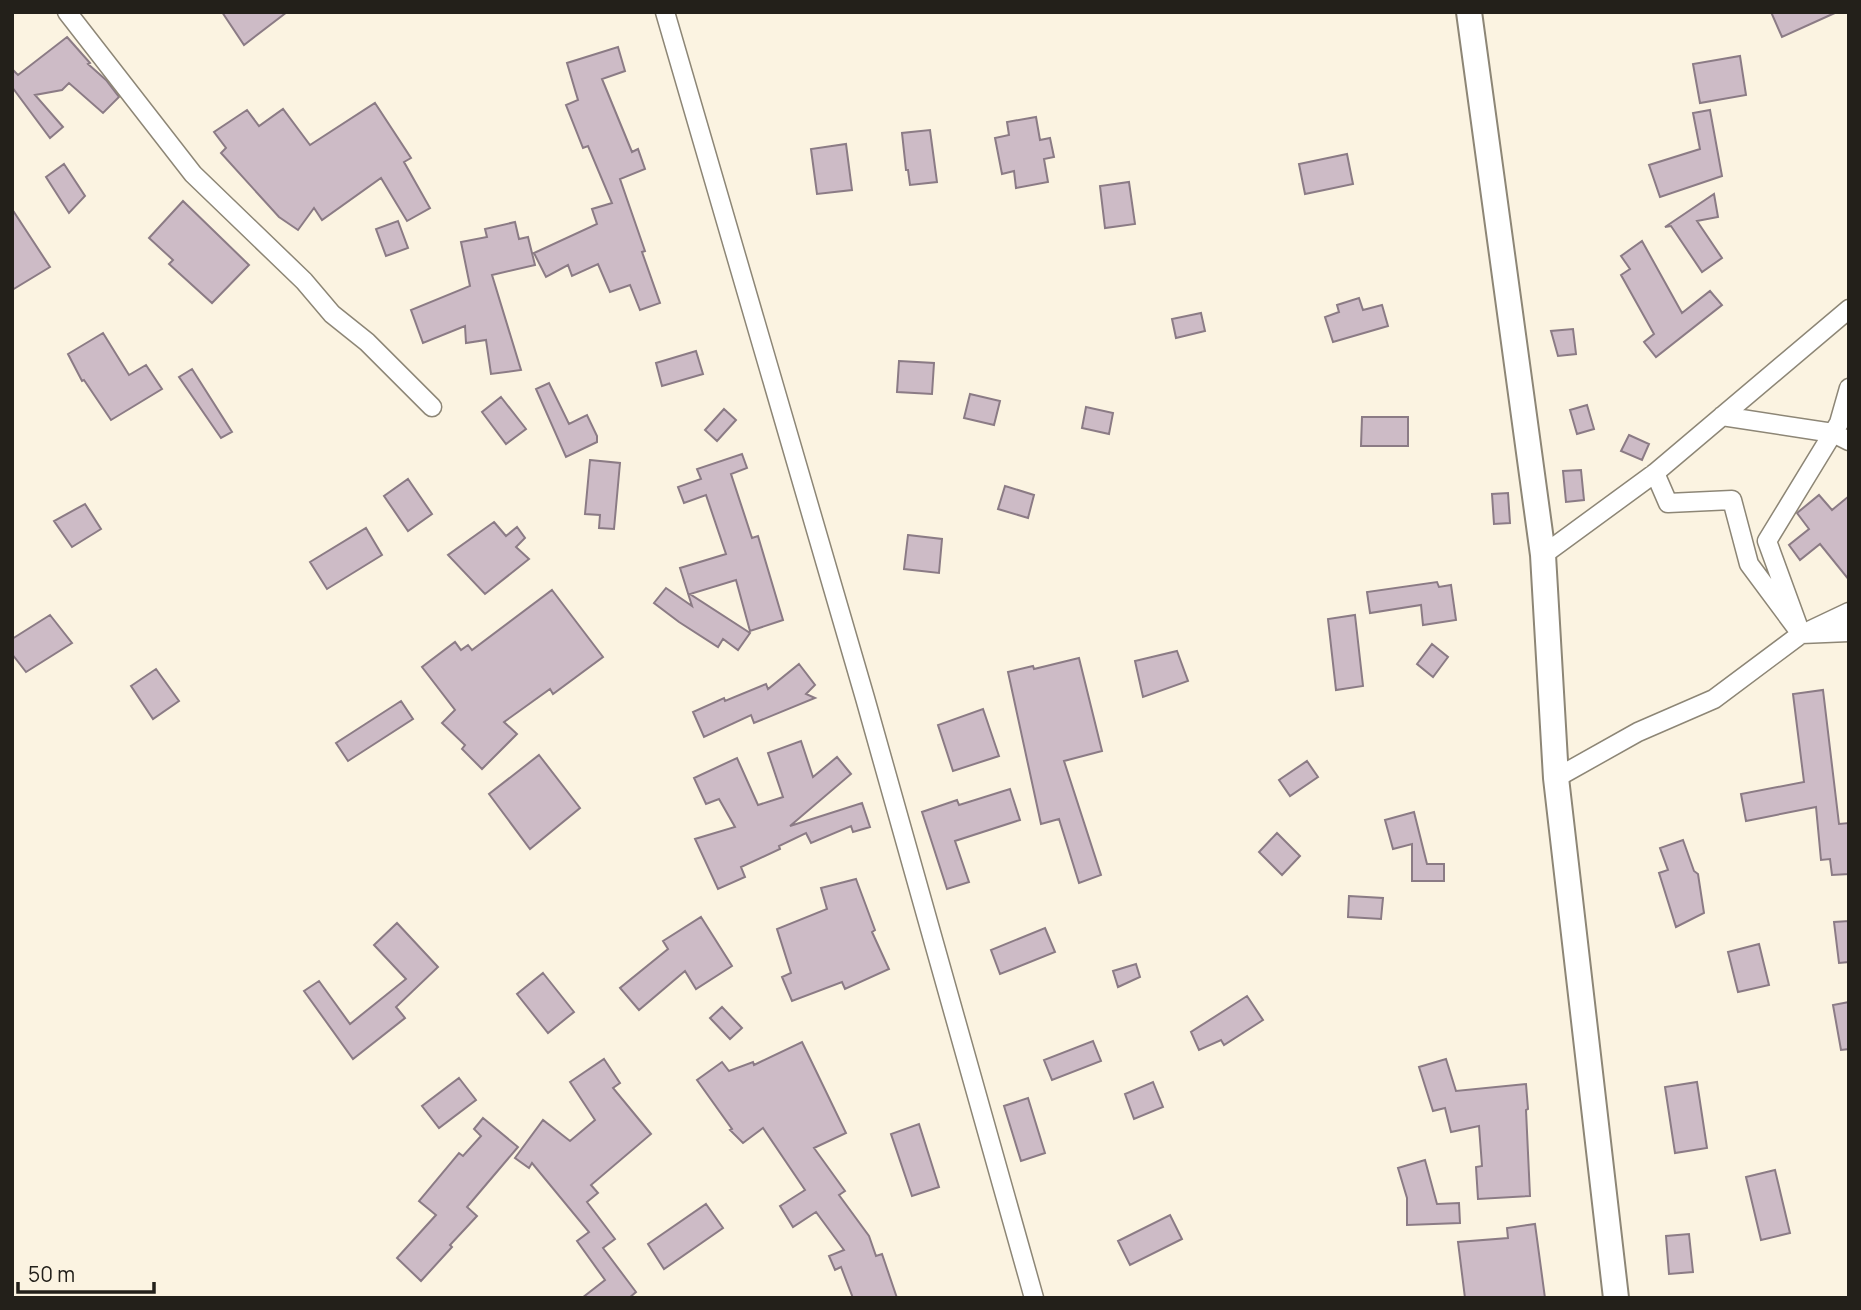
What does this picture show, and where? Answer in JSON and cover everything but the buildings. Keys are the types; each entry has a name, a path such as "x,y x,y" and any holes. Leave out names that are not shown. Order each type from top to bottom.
{"street":[{"path":"67,12 193,174 304,281 332,314 367,342 432,407"},
{"path":"665,12 865,698 1034,1298"},
{"path":"1469,12 1543,555 1556,778 1616,1298"},
{"path":"1543,555 1655,473 1849,309"},
{"path":"1801,634 1767,541 1841,437 1839,423 1849,388"},
{"path":"1722,416 1841,437"},
{"path":"1655,473 1668,503 1732,500 1749,564 1801,634"},
{"path":"1556,778 1638,732 1714,699 1801,634 1849,612"},
{"path":"1801,634 1849,632"}]}
